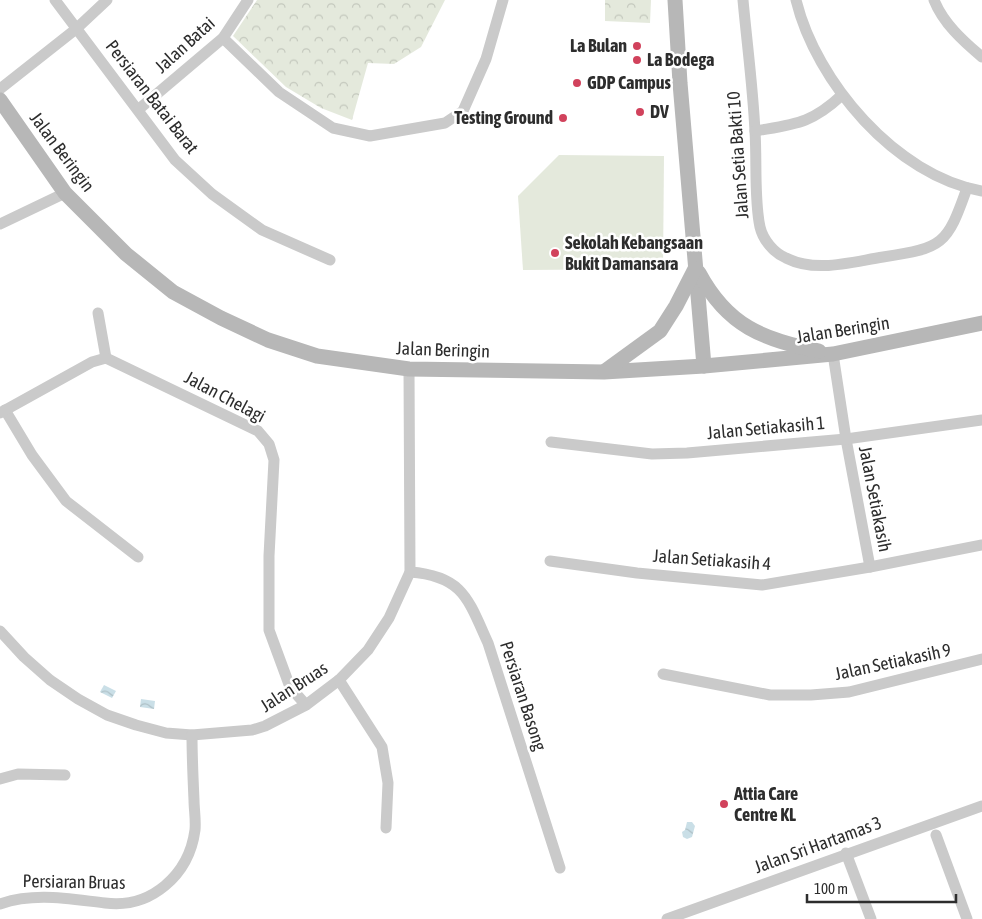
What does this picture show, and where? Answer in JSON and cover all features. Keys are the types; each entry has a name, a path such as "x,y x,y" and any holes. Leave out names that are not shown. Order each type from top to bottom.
{"street":[{"name":"Persiaran Batai Barat","path":"55,0 139,109 175,160 212,194 262,230 330,260"},
{"path":"0,89 76,29 107,0"},
{"name":"Jalan Batai","path":"139,109 223,38 248,0"},
{"path":"223,38 278,92 333,128 370,136 445,123 463,111 486,59 503,0"},
{"path":"675,0 680,84 704,366"},
{"name":"Jalan Setia Bakti 10","path":"742,0 755,130 760,227 775,251 785,258 798,262 831,266 928,249 948,235 967,188"},
{"path":"796,0 816,55 842,95 862,119 903,154 942,177 967,188 982,191"},
{"path":"934,0 946,21 962,40 982,57"},
{"path":"755,130 808,121 824,112 842,95"},
{"name":"Jalan Beringin","path":"0,100 65,193 139,265 174,292 221,318 268,340 316,356 409,369 604,372 704,366 833,354 982,323"},
{"path":"0,224 65,193"},
{"path":"696,268 707,288 726,312 748,328 775,341 833,354"},
{"path":"604,372 660,331 696,268"},
{"path":"98,313 106,358 92,362 3,412 66,501 138,556"},
{"name":"Jalan Setiakasih","path":"833,354 846,439 870,567 982,545"},
{"name":"Jalan Chelagi","path":"106,358 258,431 269,444 274,460 269,630 290,687 306,705"},
{"name":"Jalan Bruas","path":"0,631 24,657 50,680 78,699 107,715 136,726 166,733 192,735 252,730 265,726 306,705 339,680 368,650 389,618 410,572 409,369"},
{"name":"Jalan Setiakasih 1","path":"551,442 652,454 846,439 982,420"},
{"name":"Jalan Setiakasih 4","path":"550,561 637,573 762,584 870,567"},
{"name":"Persiaran Basong","path":"410,572 432,574 445,578 458,589 473,610 488,643 560,868"},
{"name":"Jalan Setiakasih 9","path":"662,674 770,695 811,695 849,692 982,658"},
{"path":"339,680 382,747 388,783 386,828"},
{"name":"Persiaran Bruas","path":"0,904 20,897 65,897 107,904 125,904 154,895 165,888 188,855 195,830 192,735"},
{"path":"0,779 18,774 65,774"},
{"name":"Jalan Sri Hartamas 3","path":"667,919 982,806"},
{"path":"936,835 967,919"},
{"path":"842,855 856,880 871,919"}],"green space":[{"path":"257,0 445,0 421,47 394,64 368,63 352,120 321,108 286,87 233,36"},
{"path":"605,0 651,0 650,23 605,21"},
{"path":"559,155 664,156 663,269 523,270 518,196"}],"water":[{"path":"104,685 116,691 112,698 100,692"},
{"path":"141,699 155,701 154,709 140,707"},
{"path":"687,822 692,822 695,826 692,837 687,839 683,837 682,832 685,830"}],"place":[{"name":"La Bulan","path":"637,46"},
{"name":"La Bodega","path":"637,60"},
{"name":"GDP Campus","path":"577,83"},
{"name":"DV","path":"640,112"},
{"name":"Testing Ground","path":"563,118"},
{"name":"Sekolah Kebangsaan Bukit Damansara","path":"555,253"},
{"name":"Attia Care Centre KL","path":"724,804"}]}
